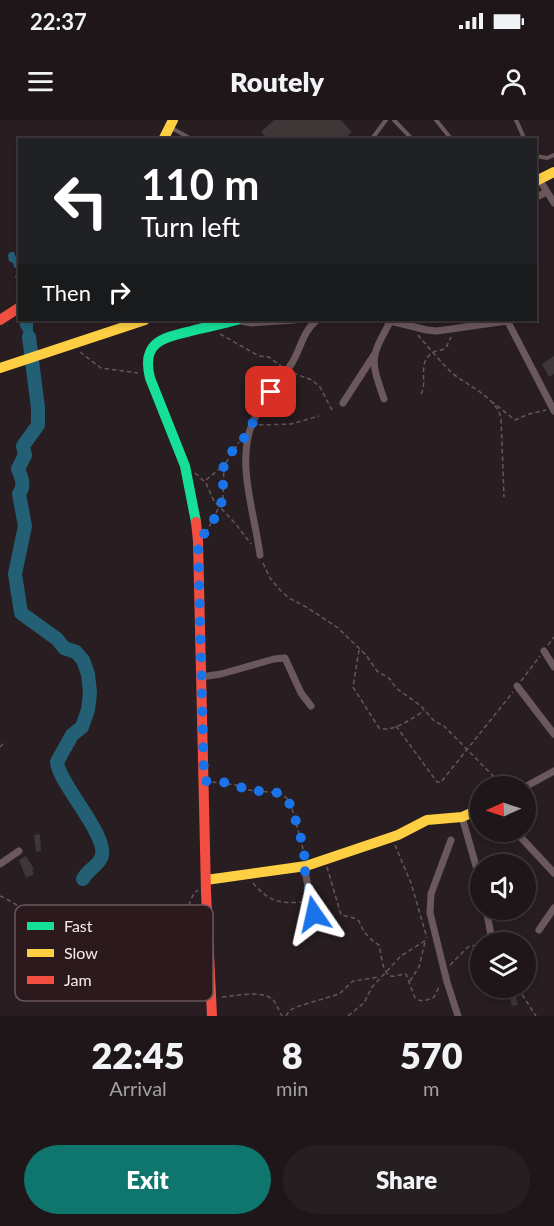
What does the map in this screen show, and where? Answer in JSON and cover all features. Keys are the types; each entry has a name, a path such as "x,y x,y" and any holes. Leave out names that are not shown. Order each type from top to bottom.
{"main road":[{"path":"164,138 171,123"},
{"path":"537,180 554,172"},
{"path":"0,320 18,308"},
{"path":"3,367 137,321"},
{"path":"207,905 198,541 185,466 150,378 147,356 155,343 163,338 233,321"},
{"path":"206,883 325,861 392,837 427,820 462,817 470,813"}],"street":[{"path":"537,180 554,203"},
{"path":"537,197 547,192"},
{"path":"242,321 251,323 280,321"},
{"path":"260,555 247,481 246,459 249,434 263,403 295,357 306,332 314,321"},
{"path":"343,403 374,355 388,321"},
{"path":"407,323 427,330 501,321"},
{"path":"508,321 554,410"},
{"path":"374,355 375,370 384,399"},
{"path":"544,651 554,667"},
{"path":"201,677 285,658 301,693 311,706"},
{"path":"517,686 554,734"},
{"path":"536,782 554,771"},
{"path":"462,817 473,854"},
{"path":"451,840 431,894 430,913 458,1016"},
{"path":"525,842 554,873"},
{"path":"0,864 19,851"},
{"path":"305,866 316,927"},
{"path":"539,930 554,908"}],"lane":[{"path":"372,138 386,120"},
{"path":"393,120 411,138"},
{"path":"436,120 450,138"},
{"path":"516,120 524,138"},
{"path":"171,123 190,138"},
{"path":"537,156 547,158 554,155"}],"path":[{"path":"407,323 459,378 515,420 534,412 554,410"},
{"path":"206,327 259,356 269,357 287,369 312,380 320,387 333,412"},
{"path":"421,394 423,366 432,352 446,348 456,328"},
{"path":"67,345 90,358 98,366 128,370 150,378"},
{"path":"487,398 500,415 504,497"},
{"path":"252,424 291,424 319,416"},
{"path":"204,481 224,466 238,443 249,434"},
{"path":"185,466 204,481 212,498 260,555 270,578 280,590 338,628 377,670 435,722 443,725 493,776"},
{"path":"198,541 211,526 224,496 224,466"},
{"path":"396,726 437,782 441,782 554,637"},
{"path":"358,649 359,655 353,679 355,692 379,728 387,729 396,726 425,711"},
{"path":"0,747 5,742"},
{"path":"204,781 229,784 247,790 280,793 285,796 292,808 302,842 305,866"},
{"path":"392,837 411,883 427,939"},
{"path":"325,861 341,915 357,919 364,932 379,945 387,972 392,976 406,974 415,998 423,1001 434,997 446,978"},
{"path":"247,876 264,896 271,900 288,903 311,901"},
{"path":"189,905 193,893 206,883"},
{"path":"0,896 17,905"},
{"path":"408,983 419,967 432,927"},
{"path":"348,1016 364,1003 381,976 405,953 427,939"},
{"path":"444,968 450,966 470,946"},
{"path":"285,1016 296,1007 339,994 353,981 381,976"},
{"path":"213,999 263,995 273,999 282,1016"},
{"path":"524,998 536,1016"}],"water":[{"path":"14,252 18,270 9,261 8,255"},
{"path":"20,321 33,321 33,338 26,337"}],"building":[{"path":"274,120 341,120 352,132 345,138 266,138 261,132"},
{"path":"554,356 554,374 549,377 542,364"},
{"path":"40,834 41,851 36,852 34,835"},
{"path":"26,856 34,869 32,870 34,874 26,878 19,860"},
{"path":"510,998 516,998 518,1005 512,1006"}],"waterway":[{"path":"29,337 38,425 23,446 25,455 18,469 22,482 19,494 25,526 15,574 21,613 57,639 64,648 76,652 83,660 88,674 90,693 88,710 82,727 72,735 57,762 66,783 92,824 102,849 101,858 83,879"}],"traffic: fast":[{"path":"196,522 185,466 150,378 149,356 151,349 163,339 233,321"}],"traffic: slow":[{"path":"164,138 173,120"},
{"path":"537,180 554,172"},
{"path":"0,368 142,321"},
{"path":"206,880 306,866 398,835 427,820 462,817 470,813"}],"traffic: jam":[{"path":"0,320 18,308"},
{"path":"196,522 207,905"},
{"path":"211,1001 212,1016"}],"route":[{"path":"271,392 252,424 249,434 238,443 225,462 223,499 211,526 198,541 204,781 222,782 247,790 280,793 289,800 302,842 306,866 304,866 314,914"}]}
